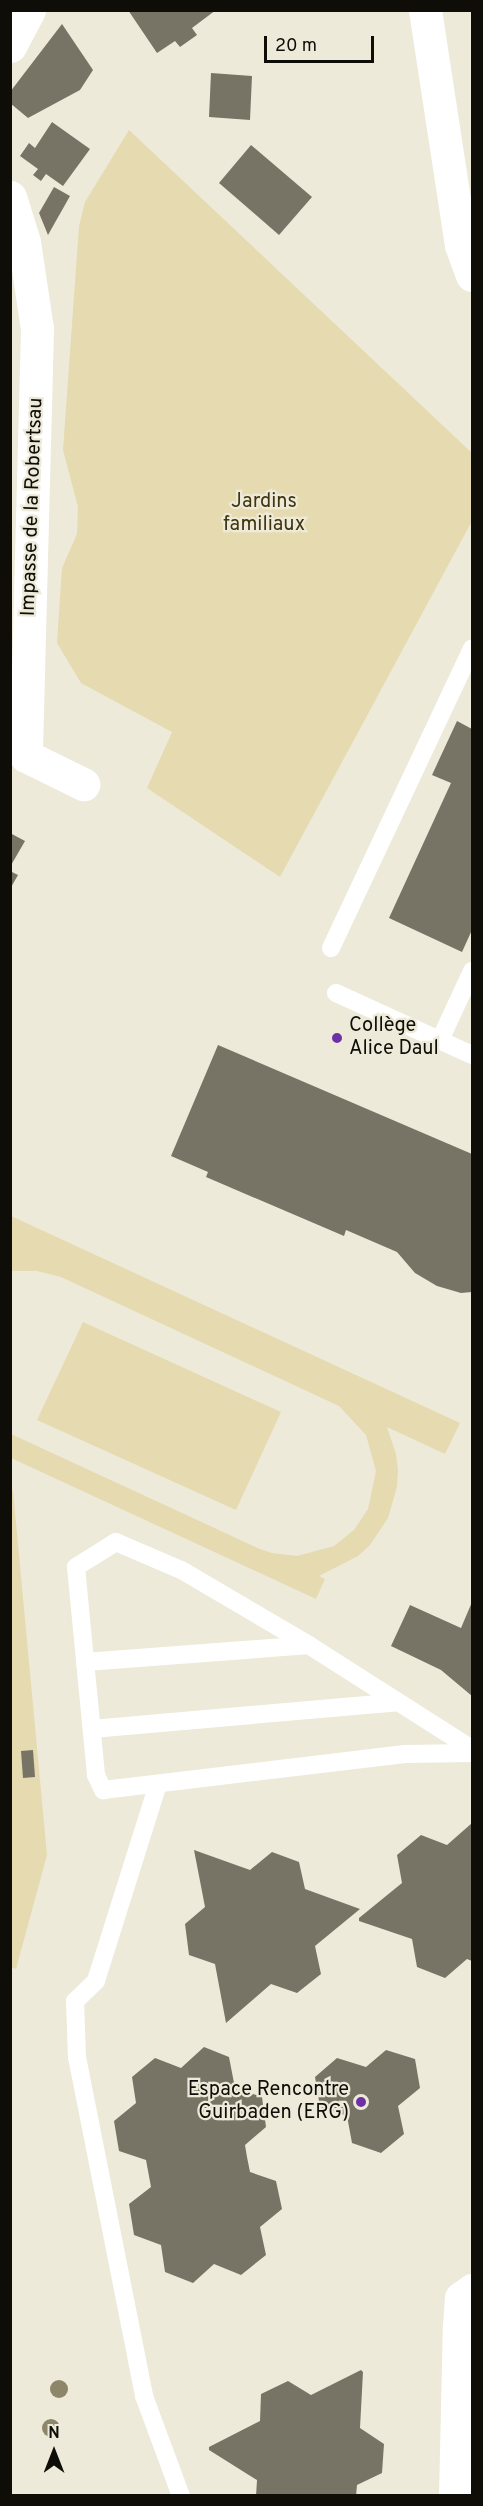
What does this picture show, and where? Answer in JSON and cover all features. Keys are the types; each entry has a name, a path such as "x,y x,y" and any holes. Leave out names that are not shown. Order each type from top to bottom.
{"street":[{"path":"10,46 29,10"},
{"path":"425,10 461,245 472,275"},
{"name":"Impasse de la Robertsau","path":"10,197 24,242 37,328 26,756 83,784"},
{"path":"455,2496 465,2397 461,2298 472,2290"}],"lane":[{"path":"332,948 472,649"},
{"path":"440,1040 472,971"},
{"path":"336,993 472,1055"},
{"path":"116,1542 181,1570 309,1645 472,1751 405,1754 103,1790 96,1775 76,1567 116,1542"},
{"path":"85,1662 309,1645"},
{"path":"92,1729 398,1702"},
{"path":"158,1784 96,1981 75,2001 77,2057 144,2396 181,2496"}],"green space":[{"name":"Jardins familiaux","path":"129,130 472,453 472,521 280,877 147,788 172,732 81,683 57,643 62,568 77,534 78,507 63,450 79,226 85,202"},
{"path":"11,1216 460,1423 445,1454 387,1427 396,1454 398,1470 397,1487 388,1518 370,1545 358,1556 319,1576 325,1579 316,1599 11,1458 11,1434 260,1549 297,1556 334,1546 354,1530 368,1509 376,1471 366,1435 339,1406 61,1277 37,1271 11,1271"},
{"path":"83,1322 281,1412 236,1510 37,1420"},
{"path":"11,1490 13,1491 47,1855 16,1969 11,1967"}],"building":[{"path":"128,10 216,10 192,28 197,35 180,47 175,41 157,53"},
{"path":"62,24 93,70 80,90 28,118 10,103 10,92"},
{"path":"211,73 252,76 250,120 209,117"},
{"path":"52,122 90,149 63,186 46,174 41,181 33,175 38,169 20,156 29,143 35,148"},
{"path":"251,145 312,197 279,235 219,183"},
{"path":"54,187 70,196 48,235 39,213"},
{"path":"457,721 472,729 472,930 462,952 389,918 451,783 432,775"},
{"path":"10,833 25,841 10,867"},
{"path":"10,871 18,875 10,889"},
{"path":"218,1045 472,1154 472,1292 461,1293 437,1286 415,1273 397,1252 346,1230 344,1236 206,1177 208,1172 171,1156"},
{"path":"472,1602 472,1696 441,1670 391,1646 410,1605 461,1628"},
{"path":"33,1750 35,1777 23,1778 21,1751"},
{"path":"472,1823 472,1961 467,1959 445,1978 417,1967 412,1939 359,1921 359,1918 402,1883 397,1855 421,1835 447,1845"},
{"path":"194,1850 250,1870 272,1852 299,1862 305,1889 360,1909 315,1946 321,1974 297,1993 271,1984 226,2023 215,1964 189,1955 185,1924 205,1907"},
{"path":"204,2047 229,2057 235,2088 262,2097 266,2127 245,2145 247,2157 250,2172 276,2181 282,2209 260,2227 266,2255 241,2275 214,2264 193,2283 165,2272 161,2245 134,2235 129,2204 151,2187 146,2160 119,2151 114,2121 136,2103 132,2077 155,2058 181,2068"},
{"name":"Espace Rencontre Guirbaden (ERG)","path":"386,2050 415,2059 420,2088 398,2106 404,2134 381,2153 352,2143 347,2116 320,2107 315,2077 337,2058 366,2067"},
{"path":"361,2370 363,2372 360,2428 384,2444 382,2473 357,2485 356,2496 256,2496 257,2480 209,2450 209,2447 260,2421 261,2394 288,2381 311,2395"}],"place":[{"name":"Collège Alice Daul","path":"337,1038"},
{"name":"Espace Rencontre Guirbaden (ERG)","path":"361,2102"}]}
